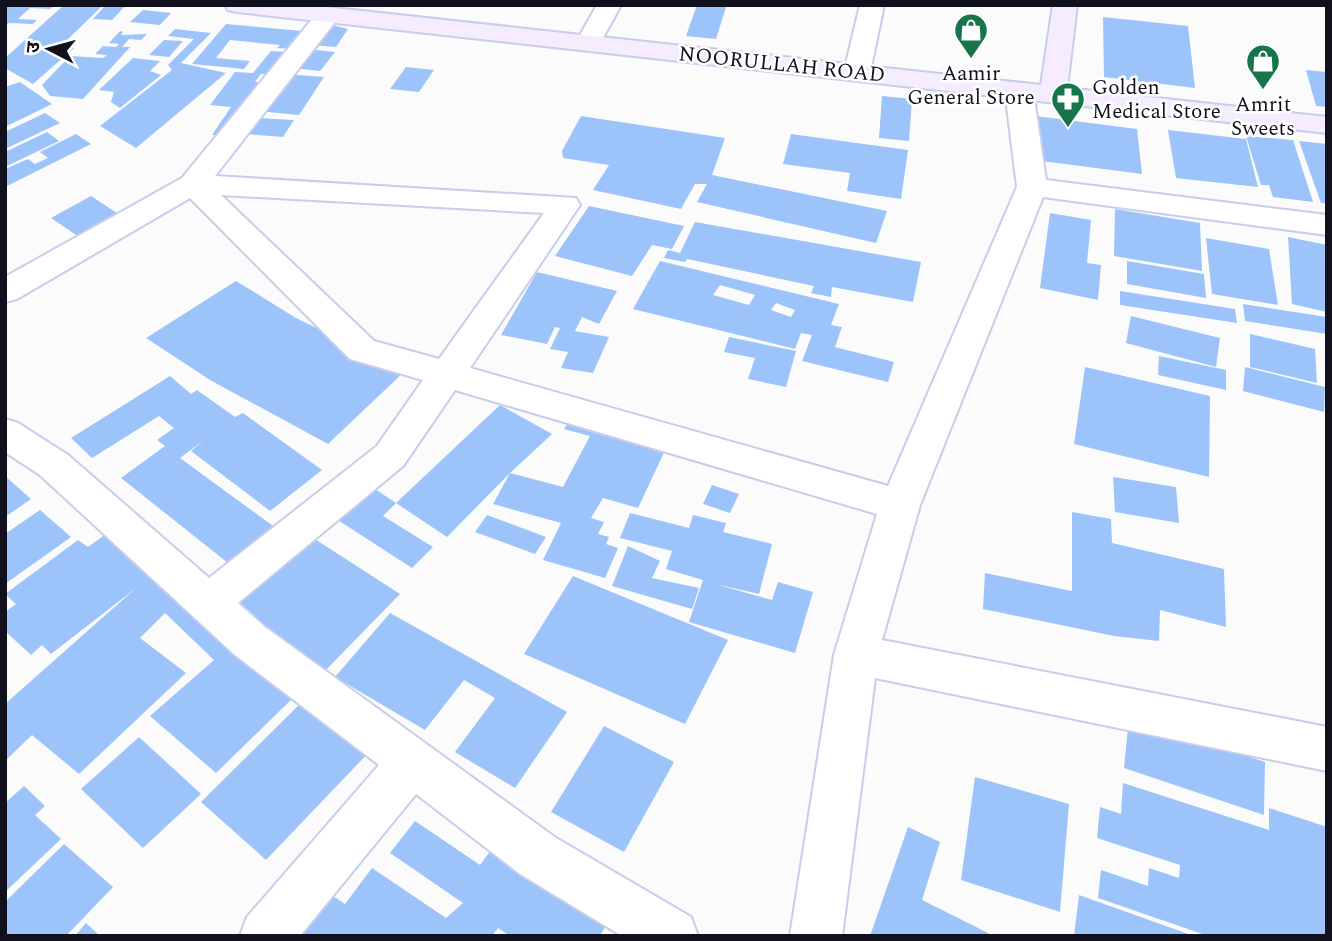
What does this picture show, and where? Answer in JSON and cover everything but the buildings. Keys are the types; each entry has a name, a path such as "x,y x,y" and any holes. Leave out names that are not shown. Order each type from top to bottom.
{"main road":[{"name":"NOORULLAH ROAD","path":"237,5 1327,125"},
{"path":"1036,92 1065,5"}],"street":[{"path":"589,42 609,5"},
{"path":"857,72 872,5"},
{"path":"5,291 193,184 327,17"},
{"path":"816,936 856,655 900,505 1032,187 1036,92"},
{"path":"193,184 565,205 390,456 208,603"},
{"path":"193,184 362,350 900,505"},
{"path":"1032,187 1327,226"},
{"path":"5,433 54,465 250,641 538,856 672,936"},
{"path":"856,655 1327,749"},
{"path":"266,936 413,761"}],"place":[{"name":"Aamir General Store","path":"971,60"},
{"name":"Amrit Sweets","path":"1263,91"},
{"name":"Golden Medical Store","path":"1068,129"}]}
